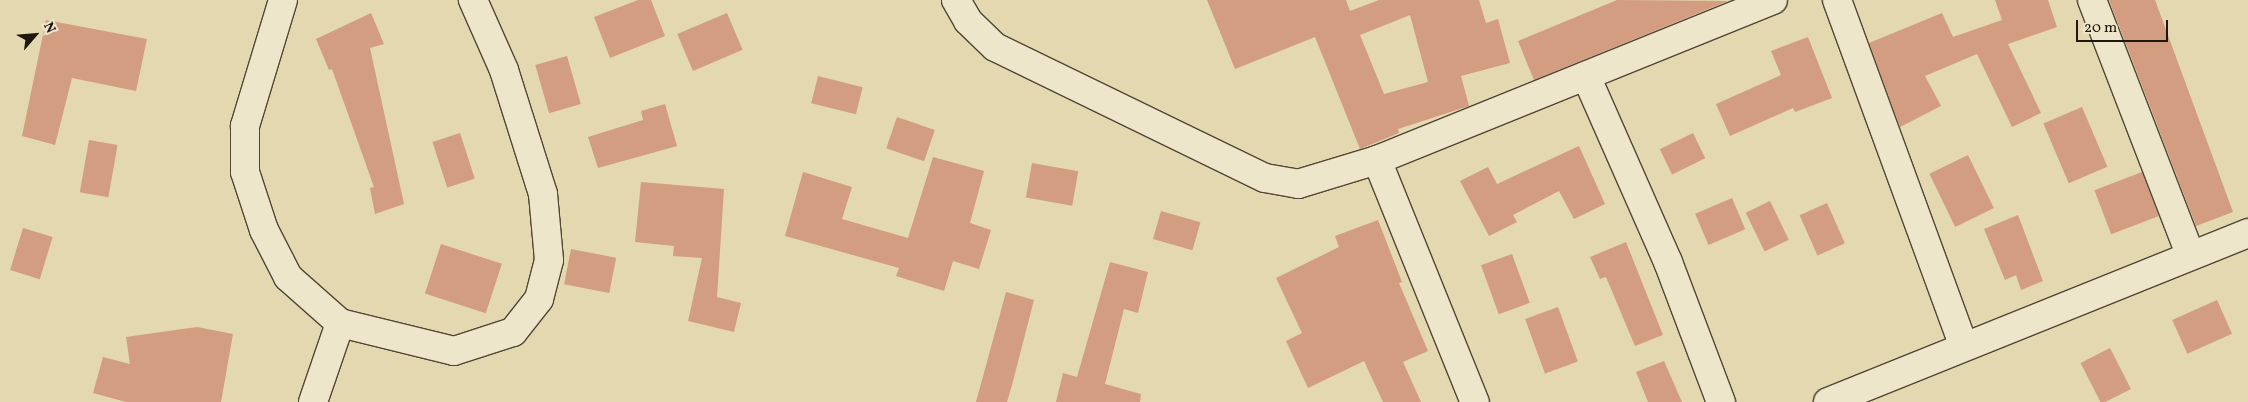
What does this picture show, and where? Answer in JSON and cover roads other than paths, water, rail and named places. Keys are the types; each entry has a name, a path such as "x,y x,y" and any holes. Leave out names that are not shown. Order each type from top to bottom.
{"street":[{"path":"283,0 245,126 245,172 264,230 288,277 340,323 454,351 513,332 539,299 549,260 543,194 504,70 472,0"},
{"path":"956,0 968,21 994,47 1265,178 1298,184 1377,160 1773,0"},
{"path":"1836,0 1963,345"},
{"path":"2092,0 2190,256"},
{"path":"1586,76 1668,262 1721,402"},
{"path":"1377,160 1475,402"},
{"path":"1828,402 1963,345 2248,233"},
{"path":"313,402 340,323"}]}
